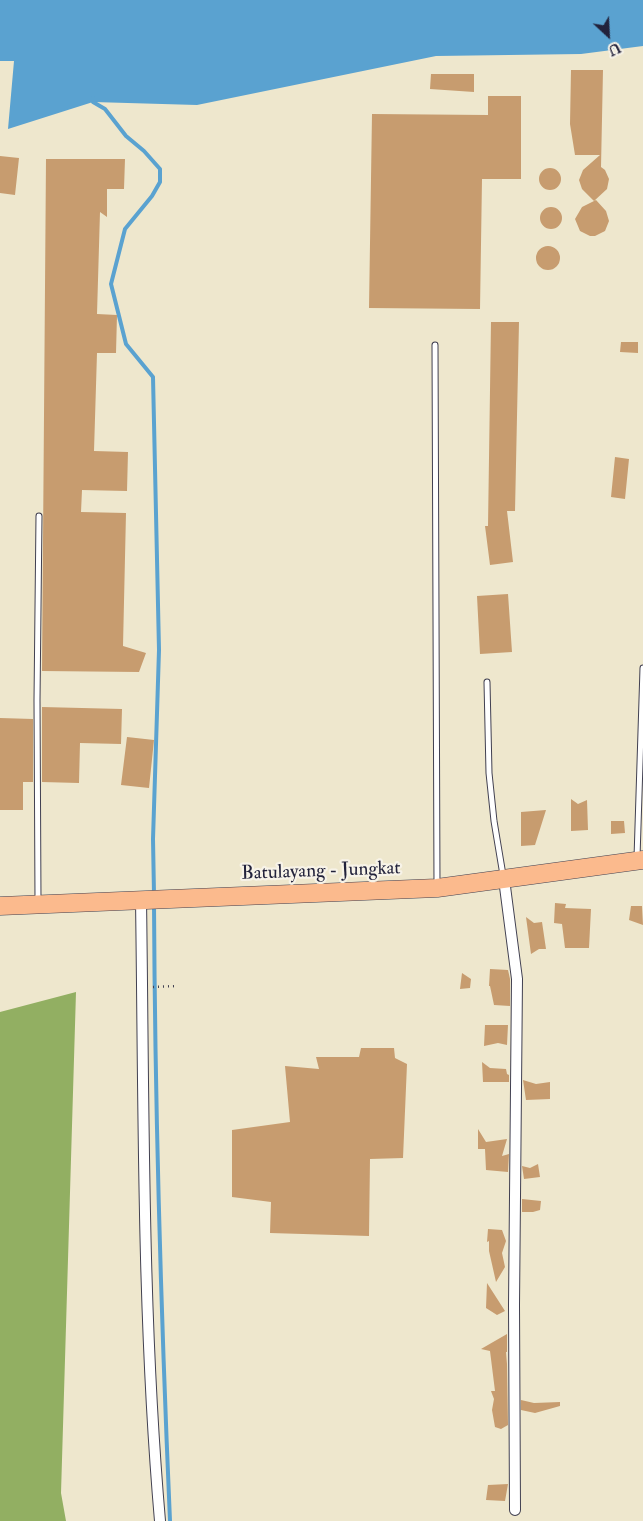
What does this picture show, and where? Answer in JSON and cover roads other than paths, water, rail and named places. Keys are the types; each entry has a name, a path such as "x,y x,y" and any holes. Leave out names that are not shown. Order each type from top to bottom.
{"highway":[{"name":"Batulayang - Jungkat","path":"0,906 437,888 640,860"}],"street":[{"path":"504,879 517,979 514,1295 515,1510"},
{"path":"150,900 144,1230 151,1389 160,1521"}],"lane":[{"path":"435,346 437,888"},
{"path":"38,904 37,700 39,516"},
{"path":"640,860 643,668"},
{"path":"487,682 489,773 494,821 504,879"}],"water":[{"path":"0,0 643,0 643,46 581,54 436,56 197,105 93,102 8,129 14,61 0,61"}],"waterway":[{"path":"93,98 93,102 105,109 126,136 144,151 160,169 160,182 152,196 125,229 111,284 126,344 153,377 159,650 153,839 154,894"},
{"path":"154,904 159,1212 170,1521"}]}
